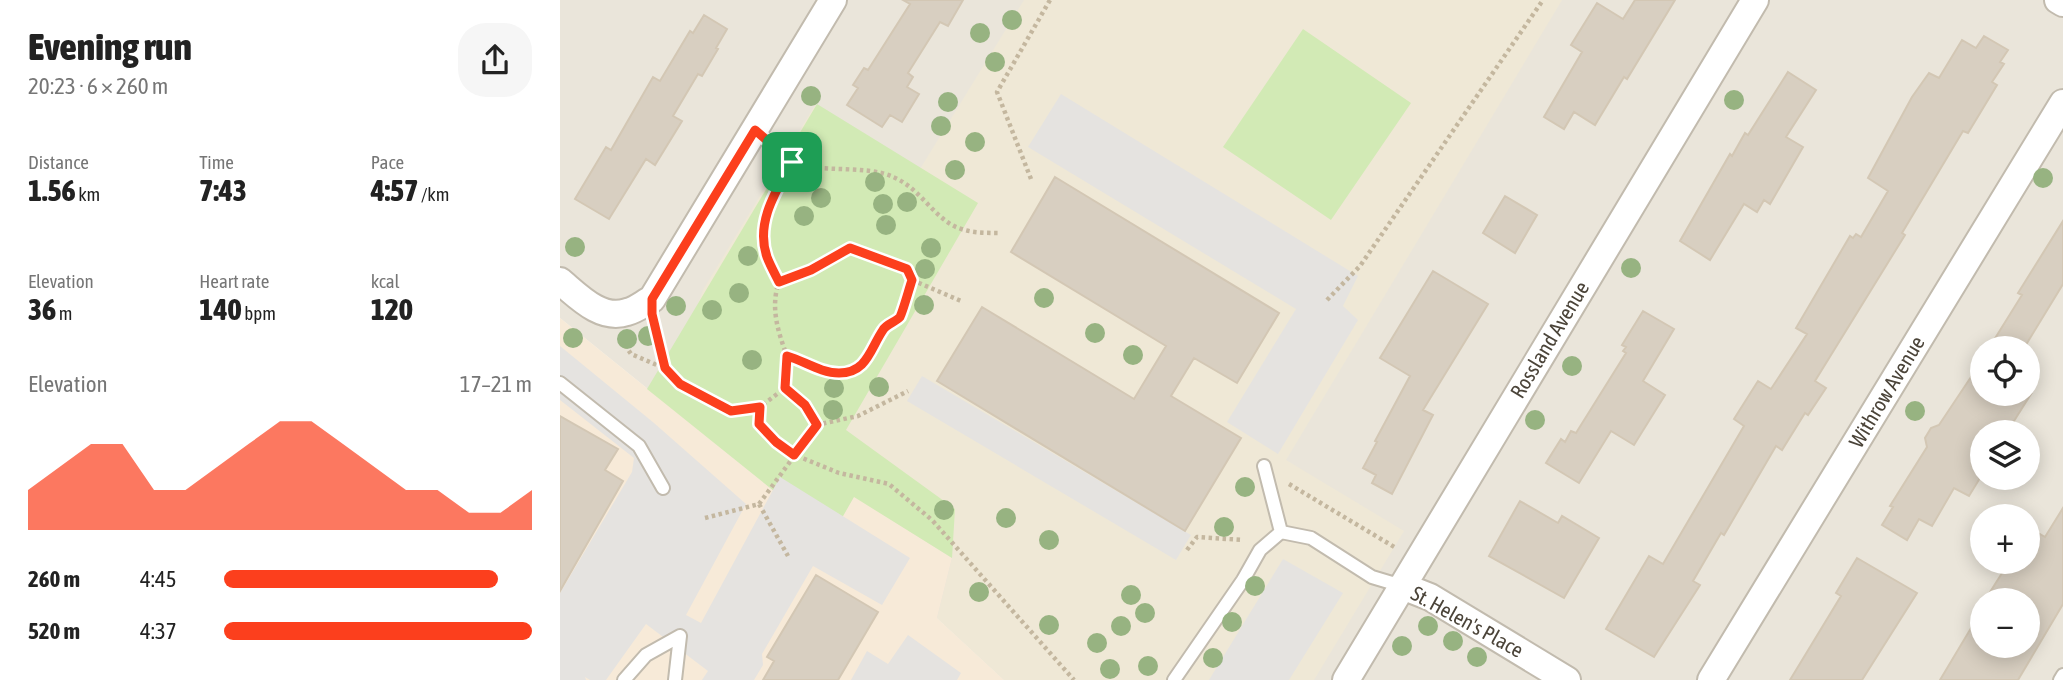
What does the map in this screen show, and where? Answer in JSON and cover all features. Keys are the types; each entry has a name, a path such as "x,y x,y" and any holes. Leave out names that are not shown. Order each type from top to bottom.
{"street":[{"path":"560,281 590,305 619,313 652,299 833,0"},
{"name":"Rossland Avenue","path":"1346,680 1755,0"},
{"path":"2058,0 2063,3"},
{"name":"Withrow Avenue","path":"1711,680 2063,103"},
{"name":"St. Helen's Place","path":"1402,586 1430,597 1567,680"}],"lane":[{"path":"560,383 639,446 663,488"},
{"path":"1264,466 1281,532"},
{"path":"1281,532 1311,538 1372,578 1402,586"},
{"path":"1174,680 1260,550 1281,532"},
{"path":"624,680 646,655 680,636 675,680"},
{"path":"2060,680 2063,675"}],"path":[{"path":"1031,178 997,92 1050,0"},
{"path":"1327,300 1360,266 1543,0"},
{"path":"755,130 792,162 893,176 923,197 935,212 953,226 976,232 1000,233"},
{"path":"619,313 616,331 631,354 665,368 680,384 731,411 760,407 785,388 787,356 777,330 774,297 779,282 767,256 763,237 769,202 792,162"},
{"path":"779,282 811,270 850,248 907,269 912,280 900,317 883,328 876,347 860,369 841,373 825,371 787,356"},
{"path":"912,280 961,300"},
{"path":"652,299 652,314 665,368"},
{"path":"785,388 805,405 817,425"},
{"path":"705,518 760,504 817,425 858,416 908,391"},
{"path":"760,407 759,424 776,442 794,455 839,473 889,484 933,520 1074,680"},
{"path":"1268,481 1291,484 1417,561"},
{"path":"760,504 788,556"},
{"path":"1187,550 1197,537 1245,541"}],"shaded area":[{"path":"560,0 2063,0 2063,680 1004,680 937,618 831,537 560,318"},
{"path":"1024,0 1562,0 1286,460 1404,531 1314,680 1004,680 937,618 952,558 954,509 844,433 696,310 703,290 815,105 920,169"},
{"path":"1061,94 1358,276 1343,306 1358,320 1278,454 1227,422 1296,309 1028,147"},
{"path":"560,318 831,537 854,496 952,558 937,618 1004,680 560,680"},
{"path":"560,346 654,423 746,504 686,615 701,623 780,477 910,558 882,605 813,566 762,654 763,665 754,680 702,680 708,671 646,624 606,680 590,680 585,677 586,680 560,680 560,593 632,472 634,458 560,400"},
{"path":"922,376 1191,535 1176,560 907,401"},
{"path":"1283,559 1343,593 1289,680 1209,680"},
{"path":"908,635 961,673 957,680 851,680 867,651 888,664"}],"green space":[{"path":"1303,29 1411,103 1331,220 1223,147"},
{"path":"817,104 978,203 846,430 955,509 952,558 854,497 831,537 647,389"}],"building":[{"path":"903,0 963,0 948,26 940,22 908,73 913,77 907,87 919,94 902,122 890,115 882,127 847,105 858,88 853,85 864,68 868,70 910,4"},
{"path":"1635,0 1675,0 1627,79 1624,77 1595,125 1574,112 1564,129 1544,117 1582,52 1571,45 1597,3 1623,19"},
{"path":"704,15 727,29 716,48 718,49 702,76 698,74 673,116 682,121 655,165 646,159 609,219 575,199 606,147 611,150 653,77 660,81 690,31 693,33"},
{"path":"1984,36 2008,50 2000,62 2004,64 1992,82 1997,85 1968,133 1963,131 1902,233 1905,235 1815,381 1826,388 1808,415 1805,413 1782,450 1776,446 1724,535 1721,533 1693,581 1700,585 1654,657 1606,629 1649,556 1663,564 1744,426 1734,419 1758,381 1771,389 1807,334 1796,328 1850,236 1853,238 1856,234 1861,237 1888,191 1868,178 1912,97 1929,73 1939,78 1962,40 1976,48"},
{"path":"1788,72 1816,90 1786,137 1803,147 1770,204 1764,200 1757,212 1744,204 1710,260 1680,241 1730,154 1732,156 1745,133 1748,135"},
{"path":"1055,177 1279,313 1237,383 1194,358 1171,396 1241,438 1185,531 937,381 982,307 1134,399 1166,346 1011,252"},
{"path":"1505,196 1537,215 1515,253 1483,233"},
{"path":"2063,221 2063,284 2031,336 1996,336 2022,295 2018,293"},
{"path":"1433,271 1488,304 1423,410 1433,415 1392,494 1372,483 1376,475 1363,468 1410,376 1380,358"},
{"path":"1643,311 1674,329 1643,381 1665,395 1634,445 1611,431 1579,483 1546,463 1561,439 1565,442 1571,431 1576,433 1626,353 1623,351 1626,347 1622,345"},
{"path":"1970,378 1970,406 2023,406 2015,420 1970,420 1970,490 1973,490 1969,496 1954,488 1932,526 1919,519 1907,540 1882,525 1893,507 1890,506 1927,447 1925,438 1931,428 1939,425"},
{"path":"560,416 618,449 605,470 623,481 560,591"},
{"path":"1520,501 1558,523 1562,516 1599,538 1564,598 1489,556"},
{"path":"2063,508 2063,604 2040,643 2040,588 1993,588 2001,574 2040,574 2040,534 2045,537"},
{"path":"1857,558 1917,593 1862,680 1790,680 1841,596 1836,593"},
{"path":"816,575 878,612 838,680 763,680 774,661 767,657"},
{"path":"1970,630 1970,658 2031,658 2018,680 1940,680"}],"route":[{"path":"755,130 792,162 769,202 763,237 767,256 779,282 811,270 850,248 907,269 912,280 900,317 883,328 876,347 860,369 841,373 825,371 787,356 785,388 805,405 817,425 794,455 776,442 759,424 760,407 731,411 680,384 665,368 652,314 652,299 755,130"}]}
